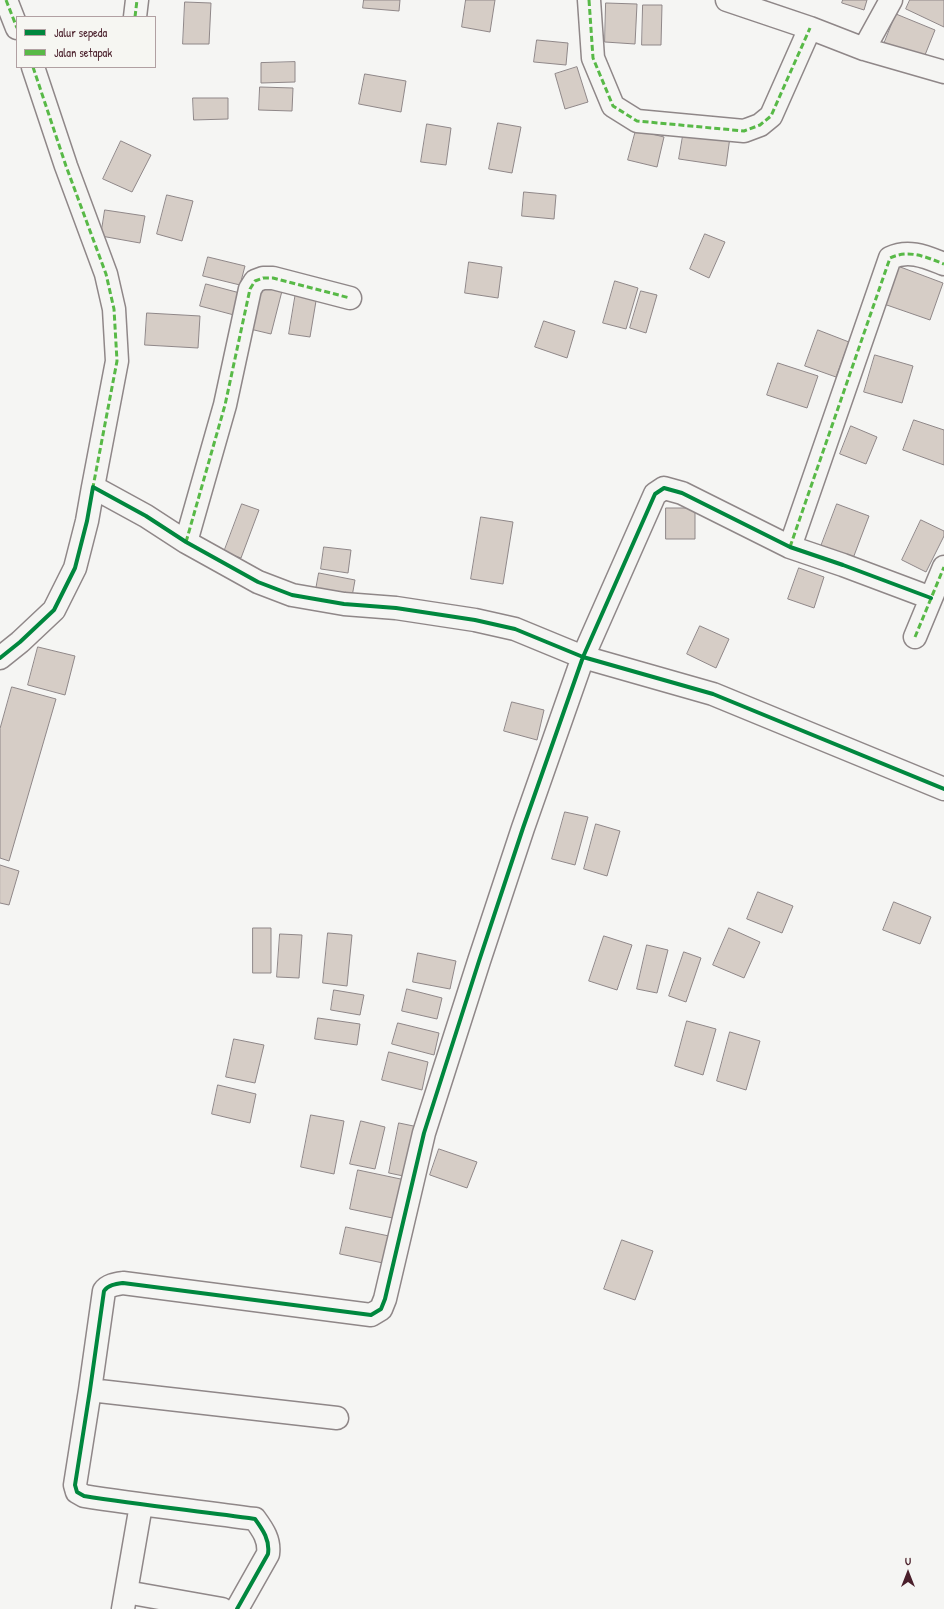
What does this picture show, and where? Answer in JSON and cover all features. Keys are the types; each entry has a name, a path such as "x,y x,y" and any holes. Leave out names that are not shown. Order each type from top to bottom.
{"street":[{"path":"6,0 16,25"},
{"path":"135,16 137,0"},
{"path":"589,0 593,58 613,106 637,121 744,131 760,125 771,116 810,28"},
{"path":"727,0 810,28 864,50 944,72"},
{"path":"864,50 891,0"},
{"path":"0,658 20,642 54,610 75,568 87,521 117,361 114,309 106,274 66,166 33,68"},
{"path":"790,548 890,258 896,255 912,253 944,264"},
{"path":"186,542 225,405 250,289 255,281 263,278 273,278 350,298"},
{"path":"93,487 146,516 186,542 258,582 292,595 344,604 396,608 475,620 515,629 583,657 713,694 944,789"},
{"path":"237,1609 268,1554 269,1547 267,1539 255,1519 166,1506 141,1505 84,1496 77,1492 75,1485 103,1294 106,1288 117,1284 370,1315 381,1309 385,1299 427,1126 520,835 583,657 655,494 664,488 682,493 790,548 843,565 931,598"},
{"path":"915,637 944,566"},
{"path":"90,1390 337,1418"},
{"path":"141,1505 125,1600 222,1609"}],"building":[{"path":"364,0 400,0 399,11 363,8"},
{"path":"466,0 495,0 490,32 462,27"},
{"path":"843,0 867,0 864,10 842,3"},
{"path":"910,0 944,0 944,27 906,9"},
{"path":"185,2 211,3 209,44 183,44"},
{"path":"606,3 637,4 635,44 605,42"},
{"path":"643,5 662,5 661,45 642,45"},
{"path":"896,14 935,30 923,60 884,44"},
{"path":"537,40 568,43 566,65 534,62"},
{"path":"295,62 295,82 261,83 261,63"},
{"path":"577,67 588,102 565,109 555,74"},
{"path":"365,74 406,81 401,112 359,104"},
{"path":"260,87 293,88 292,111 259,110"},
{"path":"193,98 228,98 228,119 194,120"},
{"path":"498,123 521,127 512,173 489,169"},
{"path":"427,124 451,128 446,165 421,162"},
{"path":"636,130 664,137 657,167 628,160"},
{"path":"684,130 730,137 726,166 679,159"},
{"path":"121,141 151,155 132,192 103,179"},
{"path":"524,192 556,195 554,219 522,216"},
{"path":"167,195 193,201 182,241 157,234"},
{"path":"105,210 145,216 140,243 101,236"},
{"path":"705,234 725,242 709,278 690,269"},
{"path":"208,257 245,266 240,285 203,276"},
{"path":"469,262 502,267 498,298 465,293"},
{"path":"895,265 943,283 930,320 881,303"},
{"path":"615,281 638,288 626,329 603,323"},
{"path":"206,284 240,293 234,315 200,306"},
{"path":"261,286 282,291 271,334 250,329"},
{"path":"641,291 657,295 646,333 630,328"},
{"path":"296,292 317,295 310,337 289,334"},
{"path":"147,313 200,316 198,348 145,345"},
{"path":"544,321 575,331 567,358 535,347"},
{"path":"818,330 849,342 836,377 805,366"},
{"path":"875,355 913,366 902,403 864,392"},
{"path":"778,363 818,376 807,408 767,395"},
{"path":"914,420 944,430 944,465 903,450"},
{"path":"851,426 877,437 866,464 840,454"},
{"path":"242,504 259,510 241,558 224,552"},
{"path":"837,504 869,516 852,561 820,549"},
{"path":"666,508 695,508 695,539 666,539"},
{"path":"481,517 513,522 503,584 471,579"},
{"path":"921,520 944,531 944,536 926,572 902,560"},
{"path":"324,547 351,550 348,573 321,569"},
{"path":"799,568 824,577 814,608 788,599"},
{"path":"319,573 355,580 351,602 315,595"},
{"path":"700,626 729,639 716,668 687,654"},
{"path":"38,647 75,656 65,695 28,685"},
{"path":"12,687 56,699 9,861 0,858 0,729"},
{"path":"512,702 544,710 537,740 504,731"},
{"path":"565,812 588,817 575,865 552,859"},
{"path":"596,824 620,831 607,876 584,869"},
{"path":"0,865 19,871 9,905 0,903"},
{"path":"758,892 793,906 782,933 747,919"},
{"path":"894,902 931,917 920,944 883,930"},
{"path":"253,928 271,928 271,973 253,973"},
{"path":"729,928 760,942 744,978 713,965"},
{"path":"328,933 352,935 347,986 323,983"},
{"path":"280,934 302,935 299,978 277,977"},
{"path":"604,936 632,945 617,990 589,981"},
{"path":"647,945 668,950 657,993 637,989"},
{"path":"684,952 701,958 686,1002 669,996"},
{"path":"418,953 456,961 450,989 413,982"},
{"path":"407,989 442,998 437,1019 402,1011"},
{"path":"334,990 364,995 360,1015 331,1010"},
{"path":"318,1018 360,1024 357,1045 315,1039"},
{"path":"687,1021 716,1029 703,1075 675,1066"},
{"path":"398,1023 439,1033 434,1055 392,1044"},
{"path":"730,1032 760,1041 746,1090 717,1081"},
{"path":"234,1039 264,1045 255,1083 226,1077"},
{"path":"389,1052 428,1062 422,1090 382,1080"},
{"path":"218,1085 256,1094 250,1123 212,1114"},
{"path":"311,1115 344,1121 334,1174 301,1167"},
{"path":"361,1121 385,1127 375,1169 350,1164"},
{"path":"399,1123 423,1128 413,1178 389,1173"},
{"path":"439,1149 477,1162 467,1188 430,1175"},
{"path":"358,1170 410,1181 402,1220 350,1209"},
{"path":"346,1227 389,1236 383,1263 340,1254"},
{"path":"622,1240 653,1251 635,1300 604,1289"}],"marked path":[{"path":"6,0 16,25"},
{"path":"135,16 137,0"},
{"path":"589,0 593,58 613,106 637,121 744,131 760,125 771,116 810,28"},
{"path":"33,68 66,166 106,274 114,309 117,361 93,487"},
{"path":"790,547 890,258 897,255 911,254 944,264"},
{"path":"186,542 225,405 250,289 255,281 263,278 273,278 350,298"},
{"path":"915,637 944,567"}],"cycle path":[{"path":"0,658 20,642 54,610 75,568 87,521 93,487 146,516 186,542 258,582 292,595 344,604 396,608 475,620 515,629 583,657 713,694 944,789"},
{"path":"237,1609 268,1554 267,1540 255,1519 84,1496 77,1492 75,1485 104,1291 110,1286 123,1283 371,1315 381,1309 385,1299 424,1133 523,828 583,657 655,494 664,488 682,493 790,547 931,598"}]}
